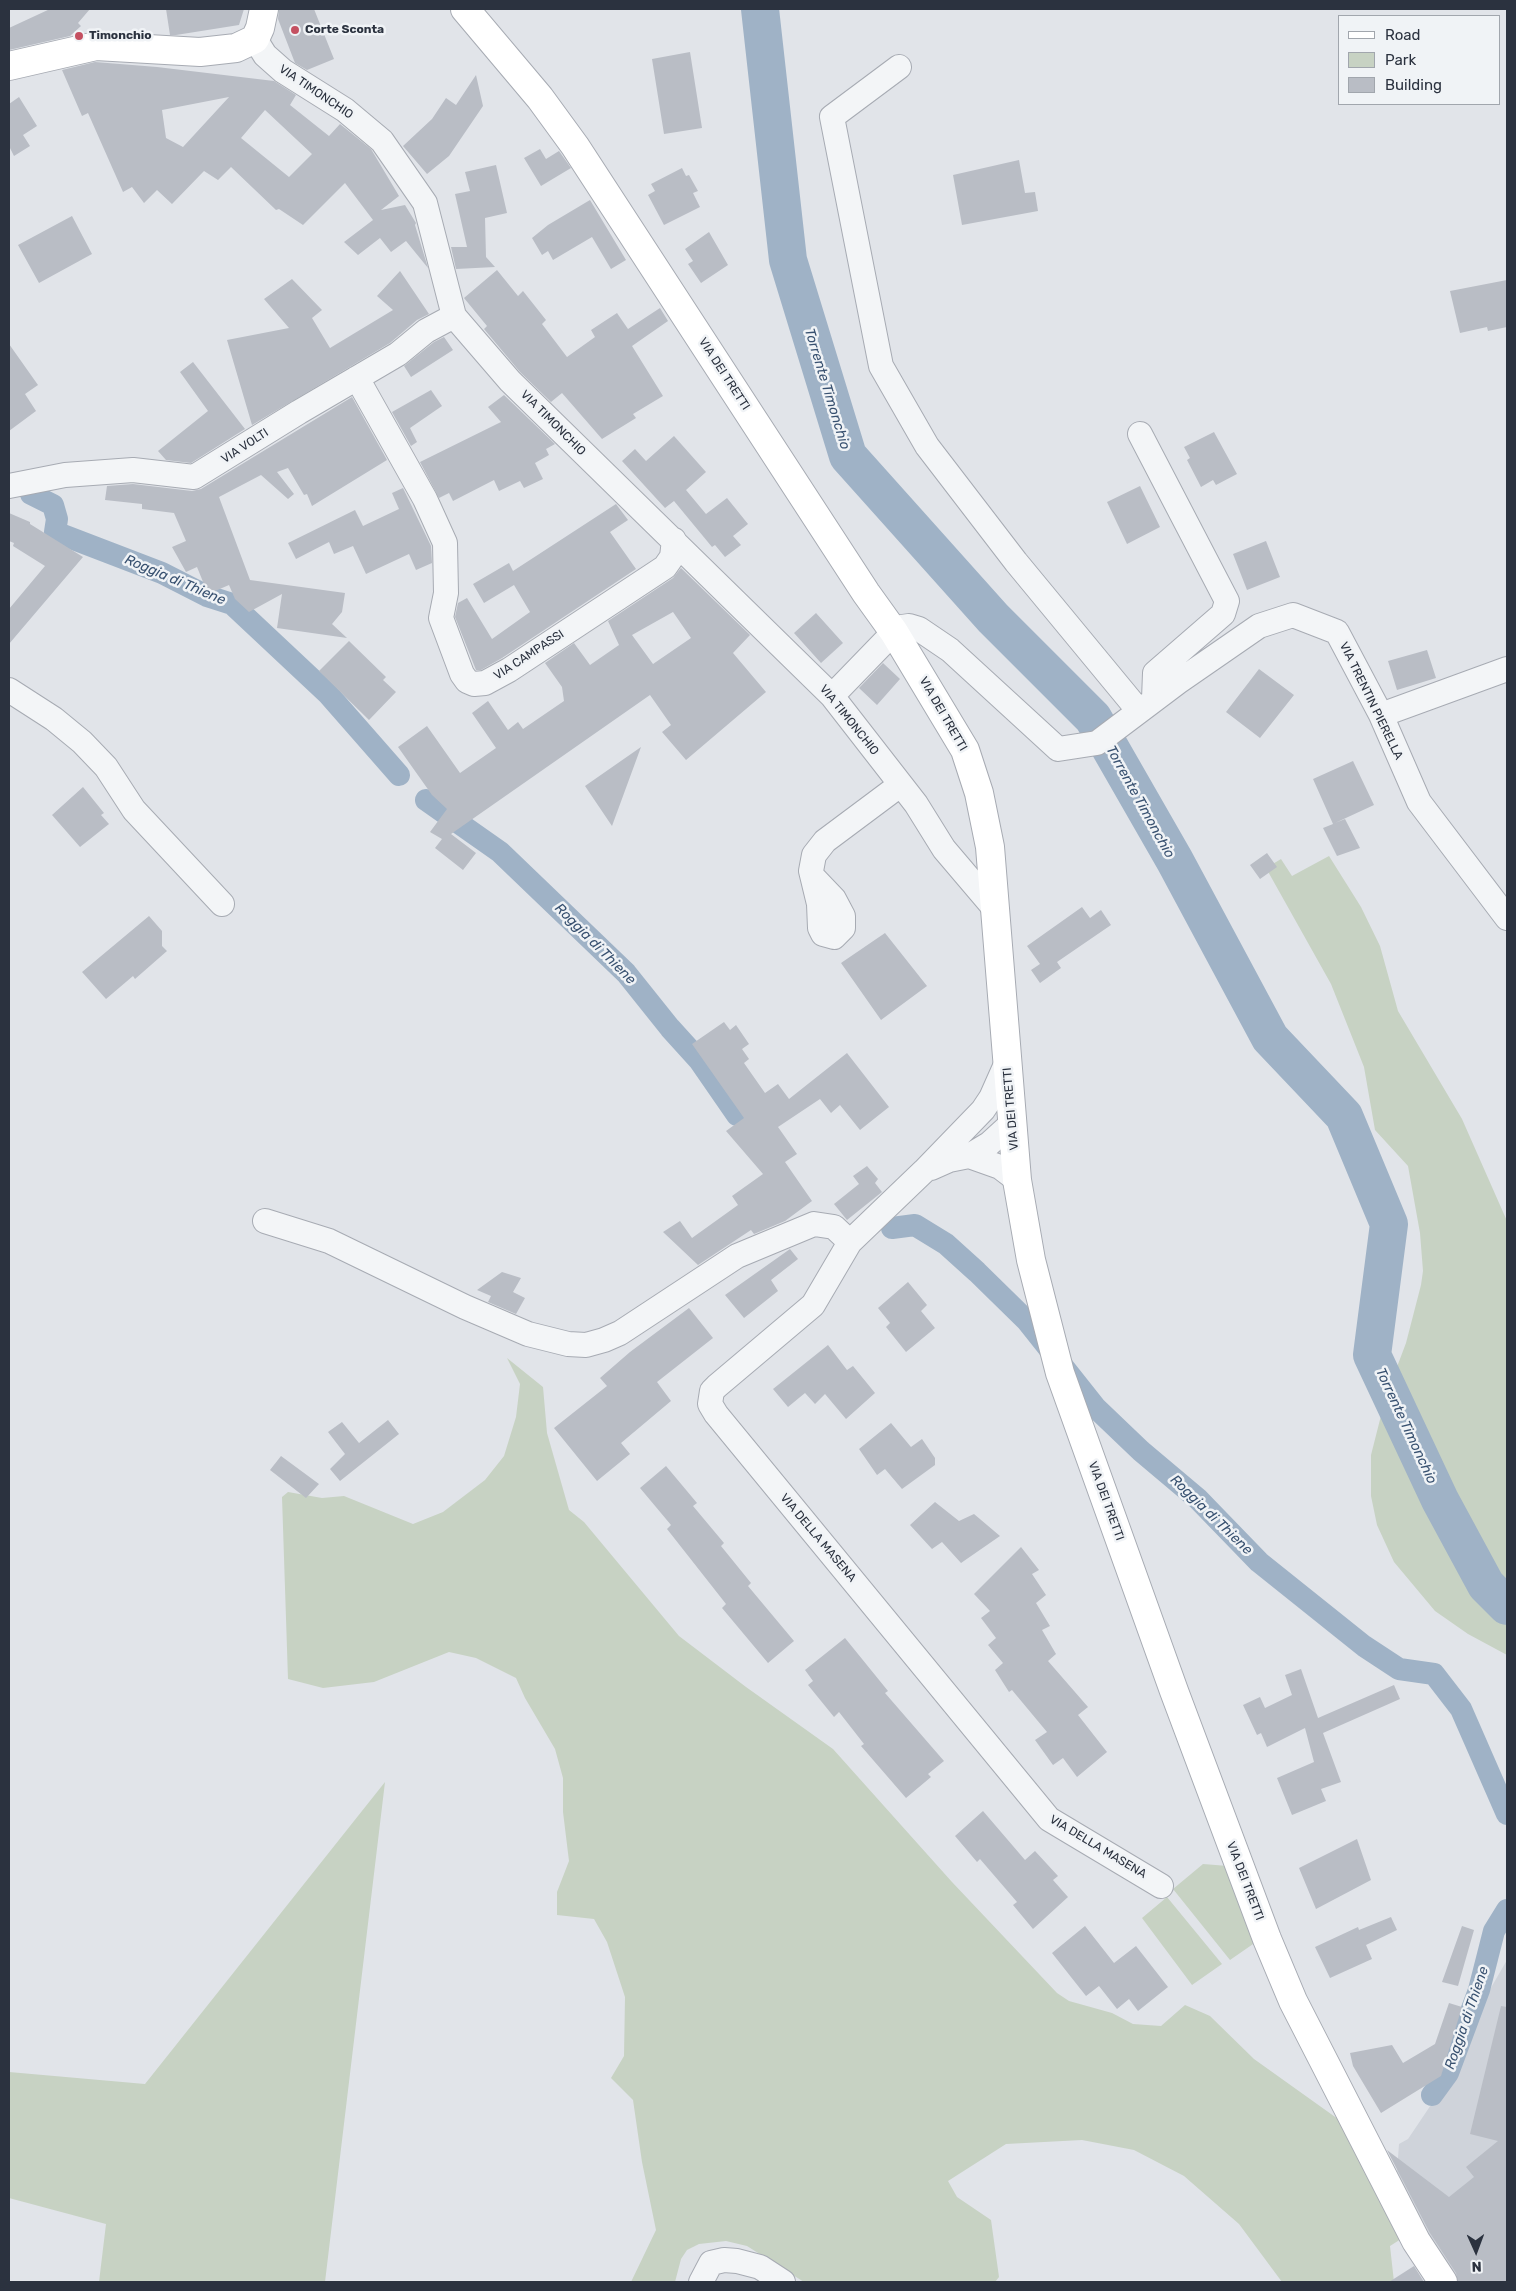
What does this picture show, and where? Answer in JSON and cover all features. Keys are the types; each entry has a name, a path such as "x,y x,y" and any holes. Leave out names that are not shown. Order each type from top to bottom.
{"street":[{"path":"9,66 96,46 200,52 236,48 255,39 260,28 264,9"},
{"name":"VIA DEI TRETTI","path":"466,9 540,98 575,146 866,593 894,632 968,757 985,818 996,909 1017,1180 1031,1260 1050,1342 1174,1691 1282,1974 1320,2056 1416,2241 1442,2282"},
{"name":"VIA TIMONCHIO","path":"255,39 265,55 283,71 345,110 382,141 425,203 454,316 510,381 832,696 916,804 944,849 996,909"},
{"path":"899,67 832,117 882,366 927,446 1016,562 1139,711 1155,673 1223,614 1227,601 1140,434"},
{"name":"VIA VOLTI","path":"9,486 65,476 132,470 194,477 398,354 426,331 454,316"},
{"name":"VIA CAMPASSI","path":"357,378 425,499 445,542 446,593 441,618 462,674 467,681 474,684 485,683 509,670 665,567 672,557 674,540"},
{"name":"VIA TRENTIN PIERELLA","path":"894,632 902,627 909,626 919,629 950,650 1058,749 1097,743 1259,626 1293,614 1337,632 1382,716 1419,802 1507,918"},
{"path":"832,696 894,632"},
{"path":"1382,716 1507,669"},
{"path":"9,690 54,719 82,742 106,767 134,810 222,904"},
{"path":"813,877 811,863 814,855 825,841 900,784"},
{"path":"1007,1062 994,1092 958,1151 1000,1167 1017,1180"},
{"name":"VIA DELLA MASENA","path":"1012,1123 992,1123 980,1126 949,1160 924,1171 850,1242 813,1304 712,1391 710,1404 712,1409 1049,1819 1161,1886"},
{"path":"265,1221 329,1241 465,1307 528,1334 568,1344 586,1345 620,1333 737,1256 814,1224 834,1227 850,1242"},
{"path":"701,2282 711,2263 737,2260 760,2267 783,2282"}],"shaded area":[{"path":"1507,1960 1507,2282 1455,2282 1419,2225 1397,2172 1399,2144 1408,2139 1445,2084 1462,2038"}],"green space":[{"path":"1329,856 1361,907 1380,946 1398,1011 1462,1119 1507,1221 1507,1655 1468,1634 1435,1611 1394,1562 1377,1525 1371,1496 1371,1455 1386,1396 1406,1343 1423,1271 1420,1233 1408,1166 1375,1130 1364,1067 1331,984 1266,868 1281,859 1292,876"},
{"path":"507,1358 543,1387 547,1433 569,1510 584,1522 679,1636 833,1749 952,1882 1057,1993 1069,2001 1112,2013 1133,2024 1161,2026 1185,2005 1210,2016 1254,2059 1338,2119 1401,2239 1390,2246 1394,2282 1282,2282 1239,2224 1184,2176 1134,2150 1082,2140 1006,2144 948,2181 957,2197 991,2220 999,2277 995,2282 804,2282 747,2246 726,2241 699,2244 687,2250 681,2259 675,2282 631,2282 656,2230 642,2162 633,2100 611,2078 624,2056 625,1997 607,1942 594,1919 557,1915 557,1892 569,1861 563,1812 563,1778 555,1749 525,1698 516,1678 476,1658 449,1652 374,1682 323,1688 288,1679 282,1497 288,1492 322,1498 344,1496 413,1524 443,1512 485,1480 504,1456 516,1417 520,1384"},
{"path":"385,1782 325,2282 99,2282 106,2224 9,2198 9,2072 145,2084"},
{"path":"1203,1864 1228,1866 1256,1942 1230,1960 1173,1889"},
{"path":"1167,1897 1222,1964 1192,1985 1142,1918"}],"building":[{"path":"50,9 90,9 78,23 81,26 70,36 9,50 9,28"},
{"path":"166,9 244,9 239,25 170,35"},
{"path":"279,9 314,9 334,59 307,70 295,63 278,19"},
{"path":"690,52 702,128 664,134 652,59"},
{"path":"95,62 157,67 274,81 296,95 290,105 329,136 340,124 371,149 399,196 381,210 405,205 416,223 428,268 406,241 391,252 380,238 358,255 344,242 373,220 345,183 303,225 279,209 276,210 231,167 218,180 204,171 172,204 157,190 144,203 132,187 123,192 88,113 82,116 62,70","holes":["229,97 183,147 166,138 162,110","265,110 312,154 289,177 241,138"]},
{"path":"476,75 483,106 449,156 427,174 403,146 432,119 446,98 456,105"},
{"path":"19,97 37,126 23,135 30,146 14,156 9,146 9,104"},
{"path":"540,149 546,159 559,151 571,168 541,186 524,158"},
{"path":"1019,160 1025,193 1035,192 1038,211 962,225 953,175"},
{"path":"496,165 507,213 485,218 486,257 495,267 456,269 451,247 467,247 455,194 470,191 465,172"},
{"path":"682,168 686,176 689,175 698,191 693,193 700,207 664,225 648,195 655,191 651,184"},
{"path":"590,200 626,260 611,269 592,237 553,260 548,251 542,255 532,238 548,225"},
{"path":"72,216 92,254 39,283 18,245"},
{"path":"709,232 728,265 701,283 688,264 693,261 685,249"},
{"path":"497,270 518,296 523,291 546,320 542,324 567,357 595,337 591,330 617,313 628,329 660,308 668,321 632,346 663,396 633,414 636,418 602,439 562,393 551,402 520,372 484,329 487,326 464,298"},
{"path":"400,271 429,314 417,320 390,343 252,425 227,340 289,328 264,299 292,279 322,310 312,318 330,348 393,310 377,296"},
{"path":"1507,280 1507,327 1488,331 1487,327 1460,333 1450,291"},
{"path":"444,337 453,350 411,377 404,366 434,342"},
{"path":"9,344 38,385 25,394 36,411 9,431"},
{"path":"193,362 245,429 191,463 166,460 158,451 208,411 180,372"},
{"path":"431,390 442,406 410,428 417,442 411,446 392,412"},
{"path":"504,395 555,444 546,449 549,455 535,463 543,479 524,488 520,481 499,491 494,480 453,501 449,493 439,498 420,462 501,422 488,407"},
{"path":"352,397 387,460 312,506 307,494 304,495 288,468 277,472 294,494 288,499 261,475 219,497 250,580 345,593 342,612 332,624 347,638 277,628 282,594 249,612 235,599 229,585 208,594 197,567 186,572 172,547 186,541 174,513 142,509 142,504 105,500 107,486 133,484 192,491 201,489"},
{"path":"1214,432 1237,474 1216,485 1213,480 1201,487 1187,460 1190,458 1184,447"},
{"path":"674,436 706,472 686,490 706,514 727,498 748,524 733,536 741,545 725,557 715,545 712,547 674,501 665,508 622,461 635,449 646,461"},
{"path":"1140,486 1160,527 1127,544 1107,502"},
{"path":"403,488 431,546 432,563 416,570 409,554 366,574 353,546 334,554 329,542 296,559 288,543 355,510 363,526 399,509 392,493"},
{"path":"616,504 628,520 610,532 636,569 502,658 481,670 476,670 455,617 458,603 467,598 492,639 530,612 514,585 484,603 473,584 509,563 513,571"},
{"path":"9,513 30,522 30,524 83,557 9,644 9,609 45,566 13,546 14,543 9,541"},
{"path":"1266,541 1280,577 1247,590 1233,554"},
{"path":"681,568 750,635 733,653 766,692 686,760 662,732 671,725 650,695 451,834 476,853 463,870 435,848 442,839 430,832 447,809 432,795 398,747 427,726 460,773 496,748 472,713 488,701 508,730 518,722 523,729 564,701 562,687 545,663 574,643 590,665 619,645 608,621 673,578","holes":["673,612 691,638 653,664 632,635"]},
{"path":"816,613 843,643 821,663 794,633"},
{"path":"349,641 386,677 383,680 396,692 369,720 319,671"},
{"path":"1427,650 1436,678 1397,690 1388,661"},
{"path":"883,663 900,679 877,705 859,688"},
{"path":"1259,669 1294,695 1260,738 1226,712"},
{"path":"641,747 612,826 585,786"},
{"path":"1353,761 1374,805 1335,823 1345,819 1360,848 1337,856 1323,828 1333,824 1313,779"},
{"path":"83,787 104,813 101,815 109,824 80,847 52,815"},
{"path":"1267,853 1277,867 1260,879 1250,865"},
{"path":"1082,907 1090,918 1101,910 1111,925 1057,962 1061,968 1040,983 1031,970 1040,964 1027,946"},
{"path":"149,916 162,931 162,946 167,951 135,979 133,976 106,999 82,972"},
{"path":"885,933 927,986 881,1020 841,963"},
{"path":"724,1022 730,1030 736,1025 749,1044 742,1049 749,1059 744,1063 765,1093 778,1084 789,1099 847,1053 889,1107 860,1130 840,1105 831,1113 820,1099 778,1127 797,1154 785,1162 812,1201 785,1221 754,1234 751,1230 698,1265 663,1232 680,1221 692,1238 738,1205 732,1196 763,1174 726,1131 744,1118 692,1044"},
{"path":"867,1166 878,1179 875,1183 882,1192 847,1220 834,1204 859,1184 853,1176"},
{"path":"790,1249 798,1259 771,1280 778,1291 744,1318 725,1295"},
{"path":"502,1272 521,1278 513,1292 525,1298 516,1314 488,1302 491,1296 477,1290"},
{"path":"908,1282 927,1305 921,1311 935,1328 906,1352 886,1327 890,1323 878,1308"},
{"path":"689,1308 713,1338 657,1382 671,1401 621,1443 630,1454 597,1481 554,1428 607,1386 600,1378 630,1352"},
{"path":"828,1345 847,1370 853,1366 875,1393 846,1419 825,1394 815,1404 805,1393 788,1407 773,1389"},
{"path":"388,1420 399,1434 340,1481 330,1469 345,1454 328,1432 342,1422 359,1443"},
{"path":"891,1423 911,1447 922,1439 935,1458 935,1465 902,1489 885,1469 877,1475 859,1449"},
{"path":"281,1456 319,1484 306,1498 270,1470"},
{"path":"666,1466 697,1503 693,1506 724,1543 721,1546 751,1583 748,1586 794,1641 768,1663 722,1608 726,1604 667,1529 671,1525 640,1488"},
{"path":"935,1502 959,1521 974,1514 1000,1536 961,1563 942,1542 932,1549 910,1525"},
{"path":"1021,1547 1039,1570 1032,1574 1046,1595 1036,1603 1050,1626 1042,1630 1056,1654 1048,1661 1088,1707 1078,1715 1107,1752 1077,1777 1063,1758 1053,1765 1035,1740 1047,1732 1012,1690 1009,1692 995,1670 1003,1663 988,1645 996,1638 981,1618 990,1611 974,1594"},
{"path":"845,1638 888,1691 885,1693 944,1761 928,1774 931,1777 906,1798 861,1746 864,1744 839,1712 834,1717 808,1685 813,1681 805,1670"},
{"path":"1301,1669 1318,1718 1394,1685 1400,1699 1323,1733 1341,1782 1321,1789 1326,1801 1292,1815 1277,1778 1314,1762 1305,1728 1267,1747 1261,1733 1257,1735 1243,1705 1260,1697 1265,1708 1292,1695 1285,1675"},
{"path":"983,1811 1025,1860 1035,1851 1058,1876 1053,1880 1068,1897 1033,1929 1013,1905 1017,1902 980,1859 977,1862 955,1836"},
{"path":"1357,1839 1371,1880 1316,1909 1299,1868"},
{"path":"1391,1917 1397,1930 1366,1945 1372,1959 1330,1978 1315,1947 1358,1927 1359,1930"},
{"path":"1085,1926 1114,1963 1136,1946 1168,1987 1138,2011 1129,1999 1117,2009 1099,1986 1086,1996 1052,1953"},
{"path":"1462,1926 1474,1930 1458,1986 1442,1982"},
{"path":"1449,2003 1462,2007 1441,2076 1381,2113 1353,2066 1350,2053 1392,2045 1403,2063 1435,2044"},
{"path":"1501,2006 1507,2007 1507,2282 1458,2282 1456,2273 1430,2233 1387,2150 1449,2197 1474,2177 1466,2167 1498,2141 1470,2134"},
{"path":"1414,2266 1424,2282 1389,2282"}],"waterway":[{"name":"Torrente Timonchio","path":"760,9 788,260 848,456 993,618 1093,718 1175,861 1270,1038 1344,1116 1389,1224 1372,1355 1440,1500 1486,1585 1507,1606"},
{"name":"Roggia di Thiene","path":"31,494 53,505 57,519 55,532 162,573 207,596 232,604 328,694 399,775"},
{"name":"Roggia di Thiene","path":"426,800 500,852 626,973 670,1028 699,1060 737,1115"},
{"name":"Roggia di Thiene","path":"892,1228 915,1225 946,1244 977,1272 1027,1321 1096,1408 1141,1451 1198,1499 1259,1562 1364,1646 1399,1669 1434,1674 1461,1709 1507,1814"},
{"name":"Roggia di Thiene","path":"1432,2095 1448,2073 1479,1990 1494,1931 1507,1910"}],"place":[{"name":"Corte Sconta","path":"295,30"},
{"name":"Timonchio","path":"79,36"}]}
